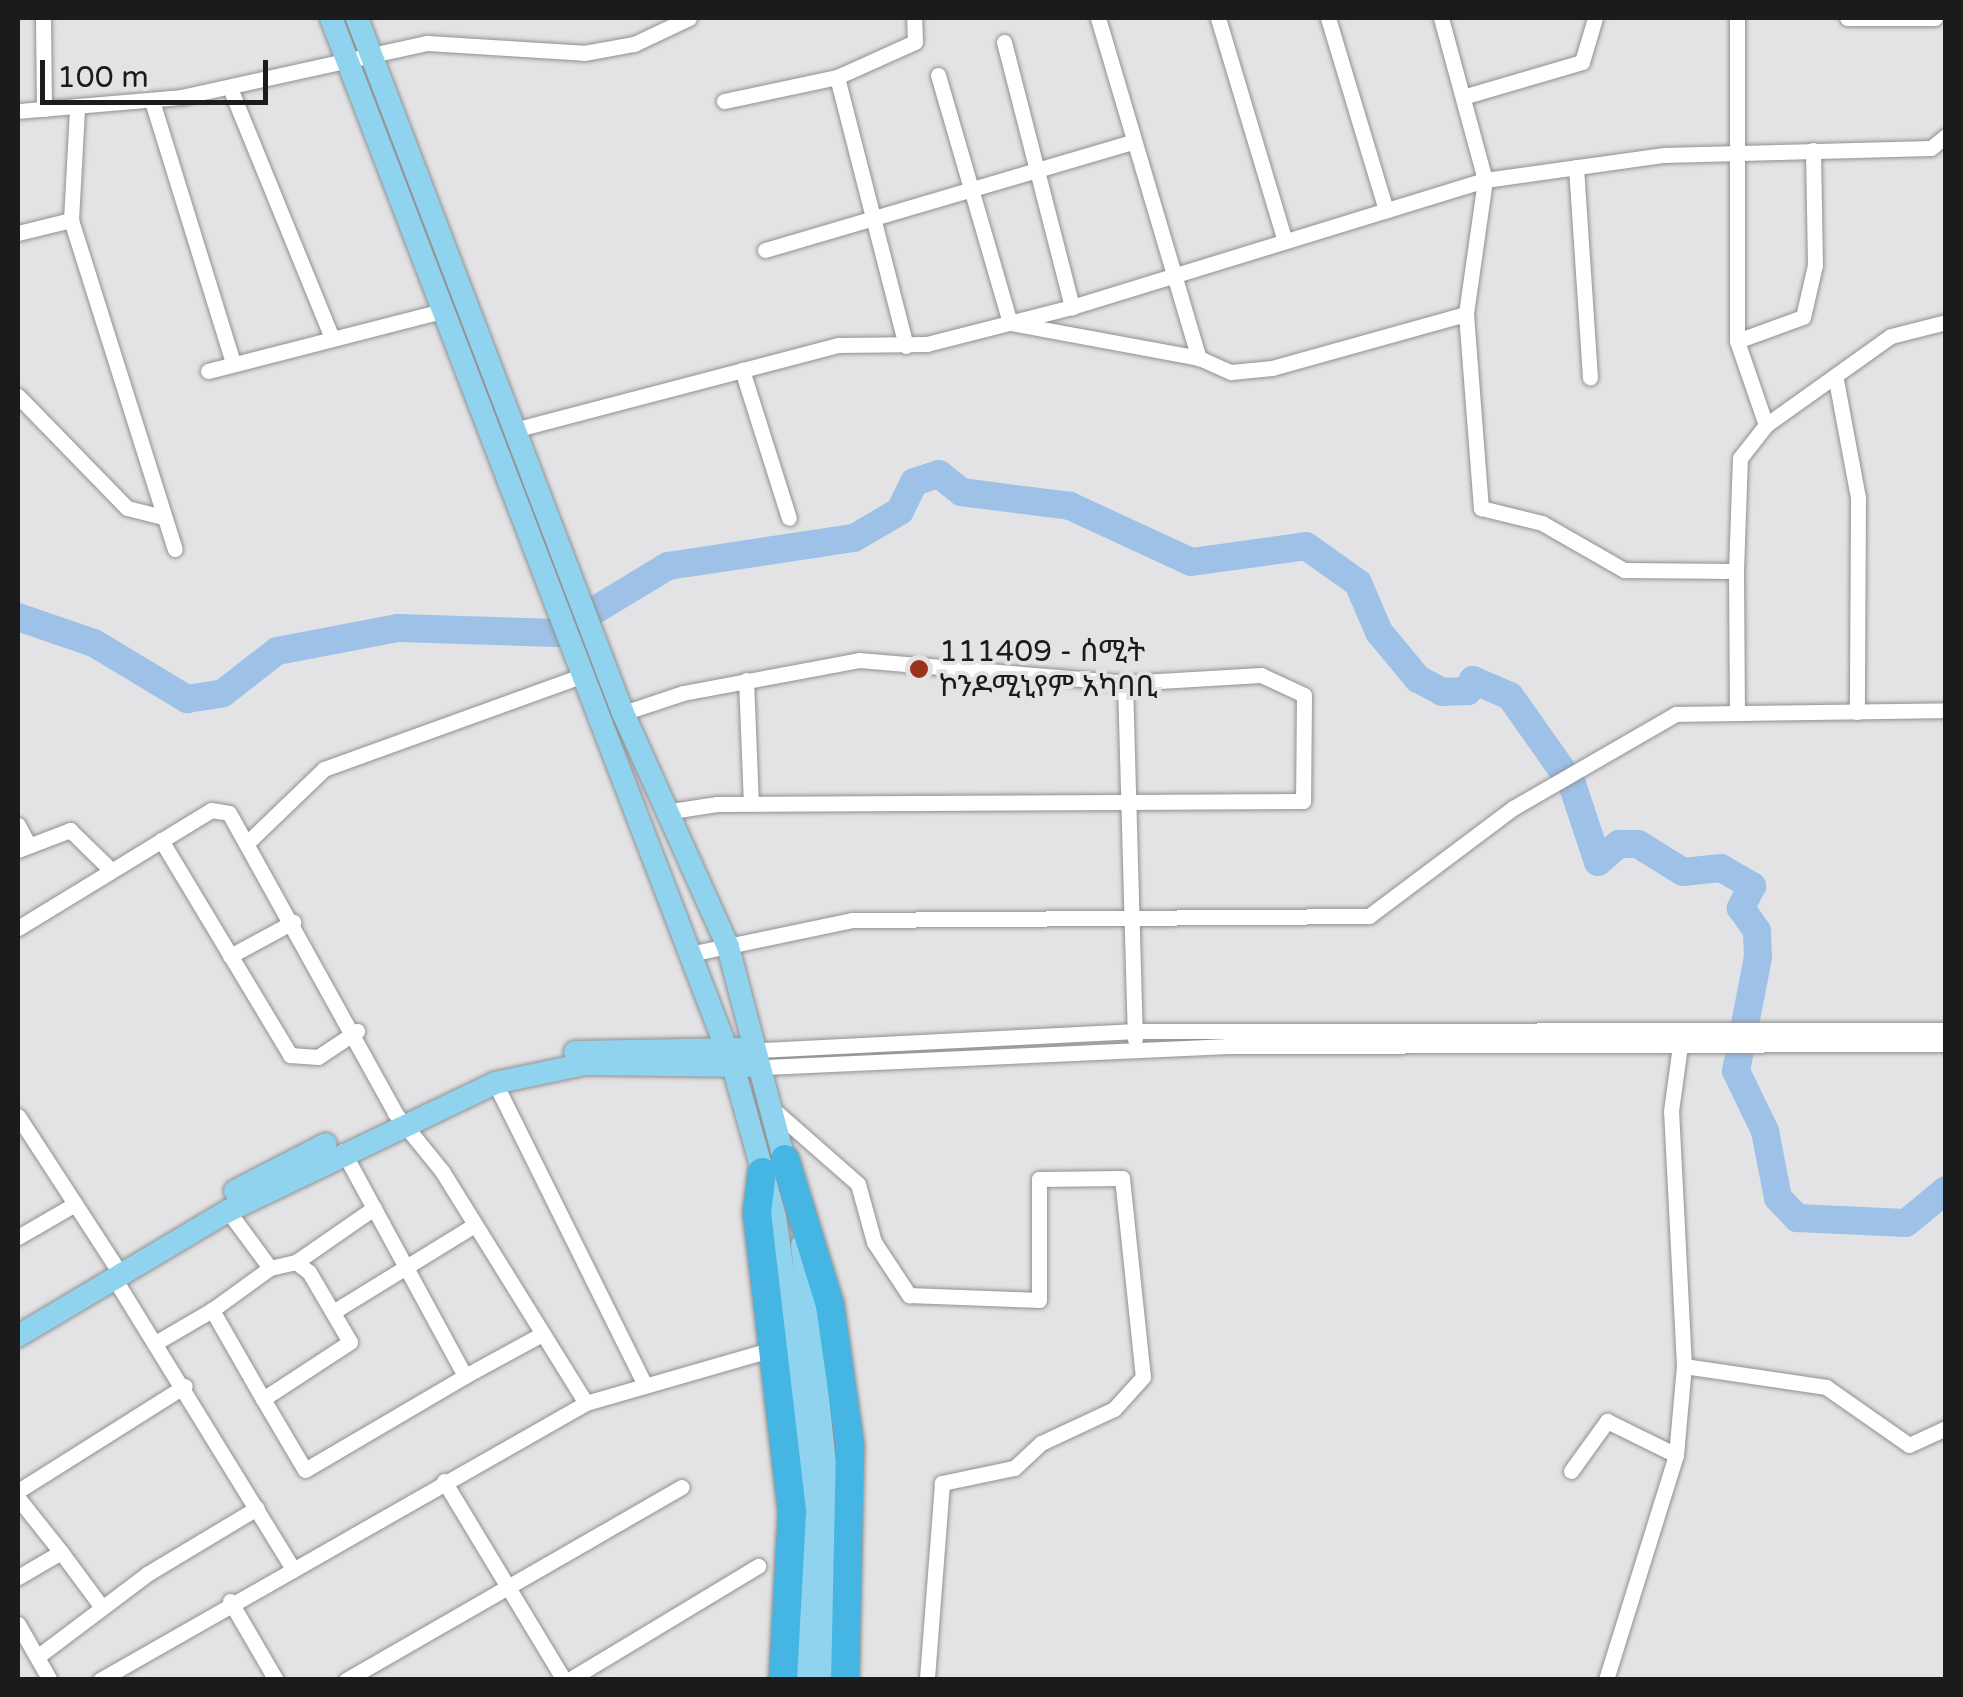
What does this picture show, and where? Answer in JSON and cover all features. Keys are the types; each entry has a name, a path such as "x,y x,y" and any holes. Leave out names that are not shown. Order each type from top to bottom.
{"highway":[{"path":"774,1166 757,1212 776,1348 792,1513 783,1680"},
{"path":"774,1166 830,1305 850,1446 845,1680"}],"main road":[{"path":"331,18 441,311 583,643 624,714 664,812 728,946 764,1058 776,1112 774,1166"},
{"path":"357,18 514,430 570,609"},
{"path":"583,643 582,674 774,1166 827,1481 822,1680"},
{"path":"675,1047 699,1031 711,1002"},
{"path":"18,1336 281,1164 526,1062 675,1047 731,1057"},
{"path":"18,1321 342,1151 400,1116 494,1083 584,1064 764,1058"},
{"path":"785,1214 808,1498 801,1680"}],"street":[{"path":"43,18 44,109"},
{"path":"18,110 152,101 230,88 343,55 462,41 584,53 634,44 688,18"},
{"path":"724,101 838,76 915,42 914,18"},
{"path":"1098,18 1170,275 1199,358"},
{"path":"1218,18 1284,238"},
{"path":"1328,18 1386,210"},
{"path":"1441,18 1466,96 1485,180 1466,314 1481,508 1542,523 1624,570 1736,571"},
{"path":"1466,96 1582,62 1596,18"},
{"path":"1736,18 1744,152 1737,340 1766,425"},
{"path":"1847,18 1934,18"},
{"path":"1004,42 1072,307"},
{"path":"938,74 1010,322"},
{"path":"838,76 870,222 906,346"},
{"path":"230,88 332,338"},
{"path":"152,101 233,363"},
{"path":"76,108 71,220 175,549"},
{"path":"514,430 874,339 906,346 1072,307 1284,238 1485,180 1576,167 1744,152 1930,148 1946,136"},
{"path":"765,250 1132,142"},
{"path":"1737,340 1803,318 1814,265 1812,150"},
{"path":"1576,167 1590,378"},
{"path":"18,232 71,220"},
{"path":"208,371 441,311"},
{"path":"1010,322 1199,358 1231,372 1272,368 1466,314"},
{"path":"1736,713 1740,458 1766,425 1836,380 1891,336 1946,322"},
{"path":"742,370 789,518"},
{"path":"1836,380 1858,498 1857,712"},
{"path":"18,396 128,508 164,517"},
{"path":"624,714 746,680 890,660 1125,683 1262,675 1296,688 1305,716 1303,801 752,803 664,812"},
{"path":"247,843 324,769 582,674"},
{"path":"746,680 752,803"},
{"path":"1125,683 1135,1049"},
{"path":"694,953 852,920 1382,912 1513,808 1552,794 1570,772 1676,714 1946,710"},
{"path":"18,928 220,808 247,843 357,1031 400,1116 586,1403"},
{"path":"18,825 23,847 70,830 112,870"},
{"path":"161,840 290,1056 318,1056 357,1031"},
{"path":"230,956 293,922"},
{"path":"1761,1037 1946,1030"},
{"path":"764,1058 1135,1031 1721,1036 1946,1044"},
{"path":"764,1058 1135,1049 1680,1045 1721,1036"},
{"path":"1606,1680 1676,1454 1684,1366 1671,1111 1680,1045"},
{"path":"494,1083 643,1381"},
{"path":"776,1112 858,1184 874,1242 909,1295 1039,1300 1039,1180 1122,1178 1142,1377 1114,1409 1041,1444 1014,1468 942,1484 927,1680"},
{"path":"18,1116 75,1204 290,1564"},
{"path":"342,1151 465,1376"},
{"path":"18,1236 75,1204"},
{"path":"156,1342 212,1310 270,1268 296,1262 374,1208"},
{"path":"228,1210 270,1268"},
{"path":"333,1312 409,1270 473,1226"},
{"path":"263,1400 350,1342 296,1262"},
{"path":"212,1310 305,1470 542,1334"},
{"path":"100,1680 290,1564 586,1403 643,1381 776,1348"},
{"path":"1684,1366 1826,1387 1909,1445 1946,1428"},
{"path":"101,1606 18,1495 185,1386"},
{"path":"1571,1471 1607,1421 1676,1454"},
{"path":"444,1481 502,1587 567,1680 758,1566"},
{"path":"346,1680 682,1487"},
{"path":"37,1658 101,1606 257,1508"},
{"path":"18,1577 61,1552"},
{"path":"230,1601 276,1680"},
{"path":"18,1624 50,1680"}],"waterway":[{"path":"18,617 94,643 187,699 223,693 277,651 398,628 557,633 668,566 854,538 900,511 914,482 939,474 961,492 1070,506 1191,562 1306,546 1358,583 1379,632 1418,679 1442,692 1468,691 1473,680 1510,696 1572,784 1598,862 1619,844 1638,844 1683,872 1721,868 1752,886 1741,908 1757,931 1758,957 1736,1071 1765,1131 1778,1198 1797,1218 1906,1223 1946,1190"}],"place":[{"name":"111409 - ሰሚት ኮንዶሚኒየም አካባቢ","path":"919,669"}]}
